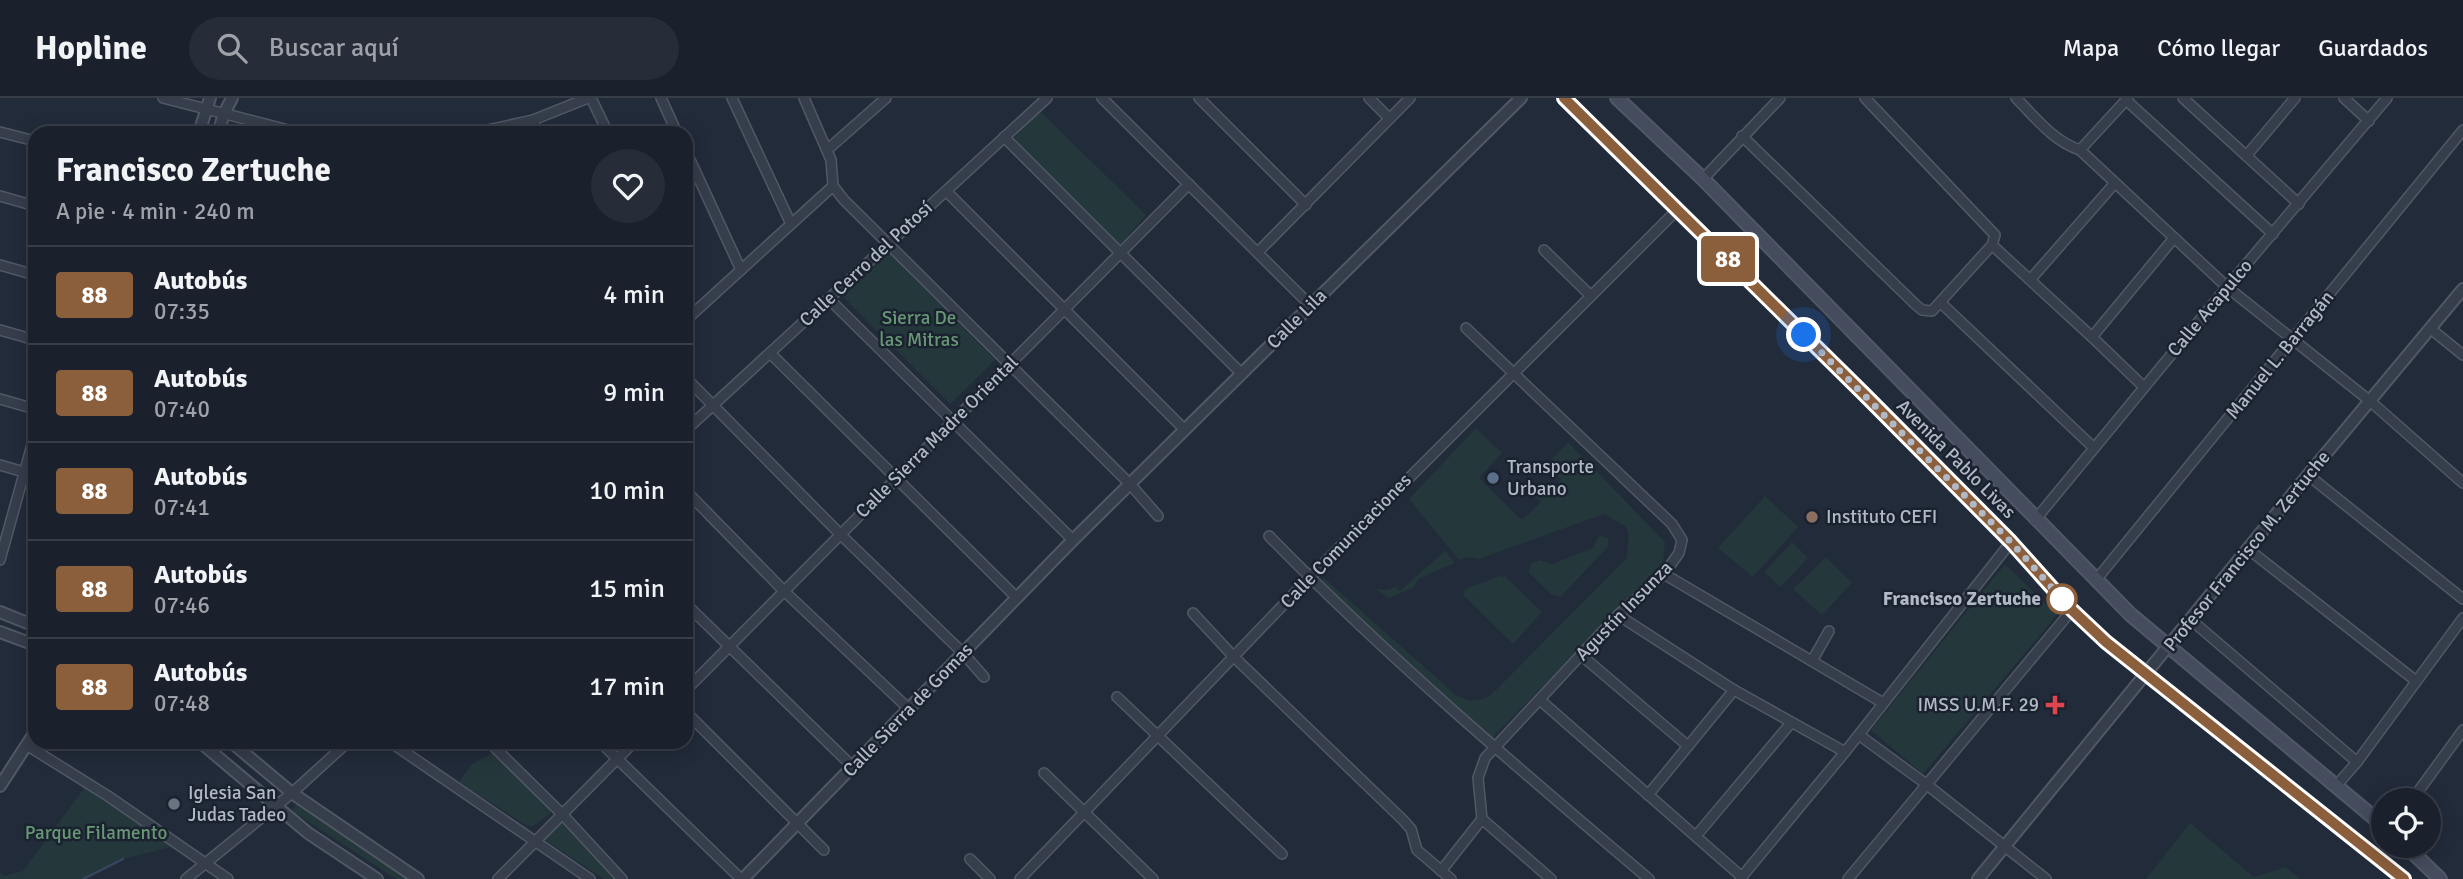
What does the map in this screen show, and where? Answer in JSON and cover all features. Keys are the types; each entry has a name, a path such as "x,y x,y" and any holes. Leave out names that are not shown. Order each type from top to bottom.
{"main road":[{"name":"Avenida Pablo Livas","path":"1564,98 2011,542 2072,610 2106,642 2404,879"},
{"name":"Avenida Pablo Livas","path":"1617,98 1703,180 2130,615 2371,815"},
{"path":"2418,858 2440,879"}],"street":[{"path":"163,98 208,104 224,114 272,126"},
{"path":"220,126 232,98"},
{"path":"506,126 533,120 590,98 604,126"},
{"path":"661,98 674,126"},
{"path":"732,98 791,224"},
{"path":"804,98 831,160 833,186 850,208 1130,484 1157,516"},
{"path":"827,150 886,98"},
{"name":"Calle Cerro del Potosí","path":"693,424 1047,98"},
{"path":"1102,98 1311,306"},
{"path":"1199,98 1306,205"},
{"path":"1369,98 1390,118"},
{"path":"1258,252 1410,98"},
{"name":"Calle Lila","path":"1073,540 1521,98"},
{"path":"1703,180 1780,98"},
{"path":"1742,136 1922,310 1932,311 1992,245 1995,235 1865,98"},
{"path":"2016,98 2056,138 2080,150 2227,287 2370,401 2463,483"},
{"path":"2184,98 2299,204"},
{"path":"2247,155 2295,98"},
{"path":"2344,98 2370,121"},
{"name":"Calle Acapulco","path":"2035,520 2227,287 2388,98"},
{"path":"2080,150 2127,99 2273,234"},
{"path":"201,126 208,104"},
{"path":"533,120 535,126"},
{"name":"Manuel L. Barragán","path":"2096,580 2463,130"},
{"path":"0,132 28,139"},
{"path":"1004,138 1242,374"},
{"path":"693,166 741,270"},
{"path":"2030,280 2115,183"},
{"name":"Calle Sierra Madre Oriental","path":"693,683 1189,184"},
{"path":"693,313 833,186"},
{"path":"946,191 1185,429"},
{"path":"0,196 28,204"},
{"name":"Calle Comunicaciones","path":"1020,879 1310,577 1678,209"},
{"path":"2092,337 2174,238"},
{"path":"1992,245 2144,387"},
{"path":"1544,250 1590,295"},
{"path":"0,265 28,273"},
{"name":"Profesor Francisco M. Zertuche","path":"1978,879 2463,289"},
{"path":"829,299 1073,540"},
{"path":"1941,303 2094,447"},
{"name":"Agustín Insunza","path":"1466,327 1679,533 1682,540 1681,548 1664,574 1618,615 1481,764 1482,819"},
{"path":"2431,329 2463,355"},
{"path":"0,330 28,338"},
{"path":"770,353 1017,598"},
{"path":"693,386 963,653 984,677"},
{"path":"0,399 28,407"},
{"path":"0,560 4,533 28,458"},
{"path":"0,465 24,472"},
{"path":"2308,475 2463,598"},
{"path":"693,498 784,591 909,709"},
{"path":"1269,536 1493,748 1649,879"},
{"name":"Calle Sierra de Gomas","path":"742,879 1073,540"},
{"path":"1540,700 1741,878 1845,752 2011,542"},
{"path":"2248,549 2416,681"},
{"path":"1664,574 1883,703"},
{"path":"1848,879 2072,610"},
{"path":"693,611 853,766"},
{"path":"0,612 28,623"},
{"path":"1193,613 1234,657 1403,820 1411,829 1417,850 1451,879"},
{"path":"1618,615 1734,690 1845,752"},
{"path":"2336,786 2357,762 2463,618"},
{"path":"2190,619 2357,762"},
{"path":"1812,661 1829,631"},
{"path":"0,632 28,642"},
{"path":"1581,655 1688,746"},
{"path":"1648,795 1734,690"},
{"path":"1117,697 1282,854"},
{"path":"693,719 824,850"},
{"path":"1696,836 1791,723"},
{"path":"2421,788 2463,730"},
{"path":"1859,734 2046,879"},
{"path":"0,786 28,746"},
{"path":"33,749 108,796 228,879"},
{"path":"208,749 308,833 377,879"},
{"path":"239,749 292,793 418,879"},
{"path":"186,879 292,793 340,749"},
{"path":"400,749 590,879"},
{"path":"496,749 562,814 622,879"},
{"path":"607,749 742,879"},
{"path":"498,879 627,749"},
{"path":"1044,773 1153,879"},
{"path":"1441,870 1482,819 1551,879"},
{"path":"970,859 990,879"}],"green space":[{"path":"1040,111 1146,215 1120,245 1013,139"},
{"name":"Sierra De las Mitras","path":"889,253 995,360 950,404 843,297"},
{"path":"1476,428 1502,453 1479,478 1522,520 1541,502 1531,493 1542,482 1552,491 1561,479 1547,465 1568,442 1665,542 1663,564 1489,741 1320,582 1324,578 1456,695 1474,700 1492,694 1626,559 1629,537 1626,527 1604,514 1479,559 1469,557 1459,560 1409,499"},
{"path":"1765,496 1798,527 1753,577 1718,548"},
{"path":"1598,537 1608,539 1608,547 1560,597 1551,594 1529,573 1530,564 1539,560 1552,564 1593,548"},
{"path":"1792,542 1808,558 1780,587 1764,572"},
{"path":"1445,551 1455,563 1418,579 1414,587 1389,598 1375,589 1388,590 1395,587 1400,591"},
{"path":"1826,557 1852,583 1822,615 1793,589"},
{"path":"2005,564 2057,615 1923,774 1871,730"},
{"path":"1500,576 1506,577 1542,612 1513,644 1464,596 1464,591 1468,588"},
{"path":"492,753 550,803 550,814 533,826 527,826 459,782 472,764"},
{"name":"Parque Filamento","path":"88,783 178,845 123,859 83,879 0,879 0,873 4,876 23,871"},
{"path":"302,796 422,879 396,879 292,811"},
{"path":"562,818 621,879 604,879 541,837"},
{"path":"2190,823 2254,877 2286,867 2300,879 2146,879"}],"waterway":[{"path":"83,879 123,859"}],"bus line":[{"name":"88","path":"1564,98 1864,394 2106,642 2404,879"}],"place":[{"name":"Transporte Urbano","path":"1493,478"},
{"name":"Instituto CEFI","path":"1812,517"},
{"name":"Francisco Zertuche","path":"2062,599"},
{"name":"IMSS U.M.F. 29","path":"2055,705"},
{"name":"Iglesia San Judas Tadeo","path":"174,804"}],"route":[{"path":"1804,335 2011,542 2062,599"}]}
